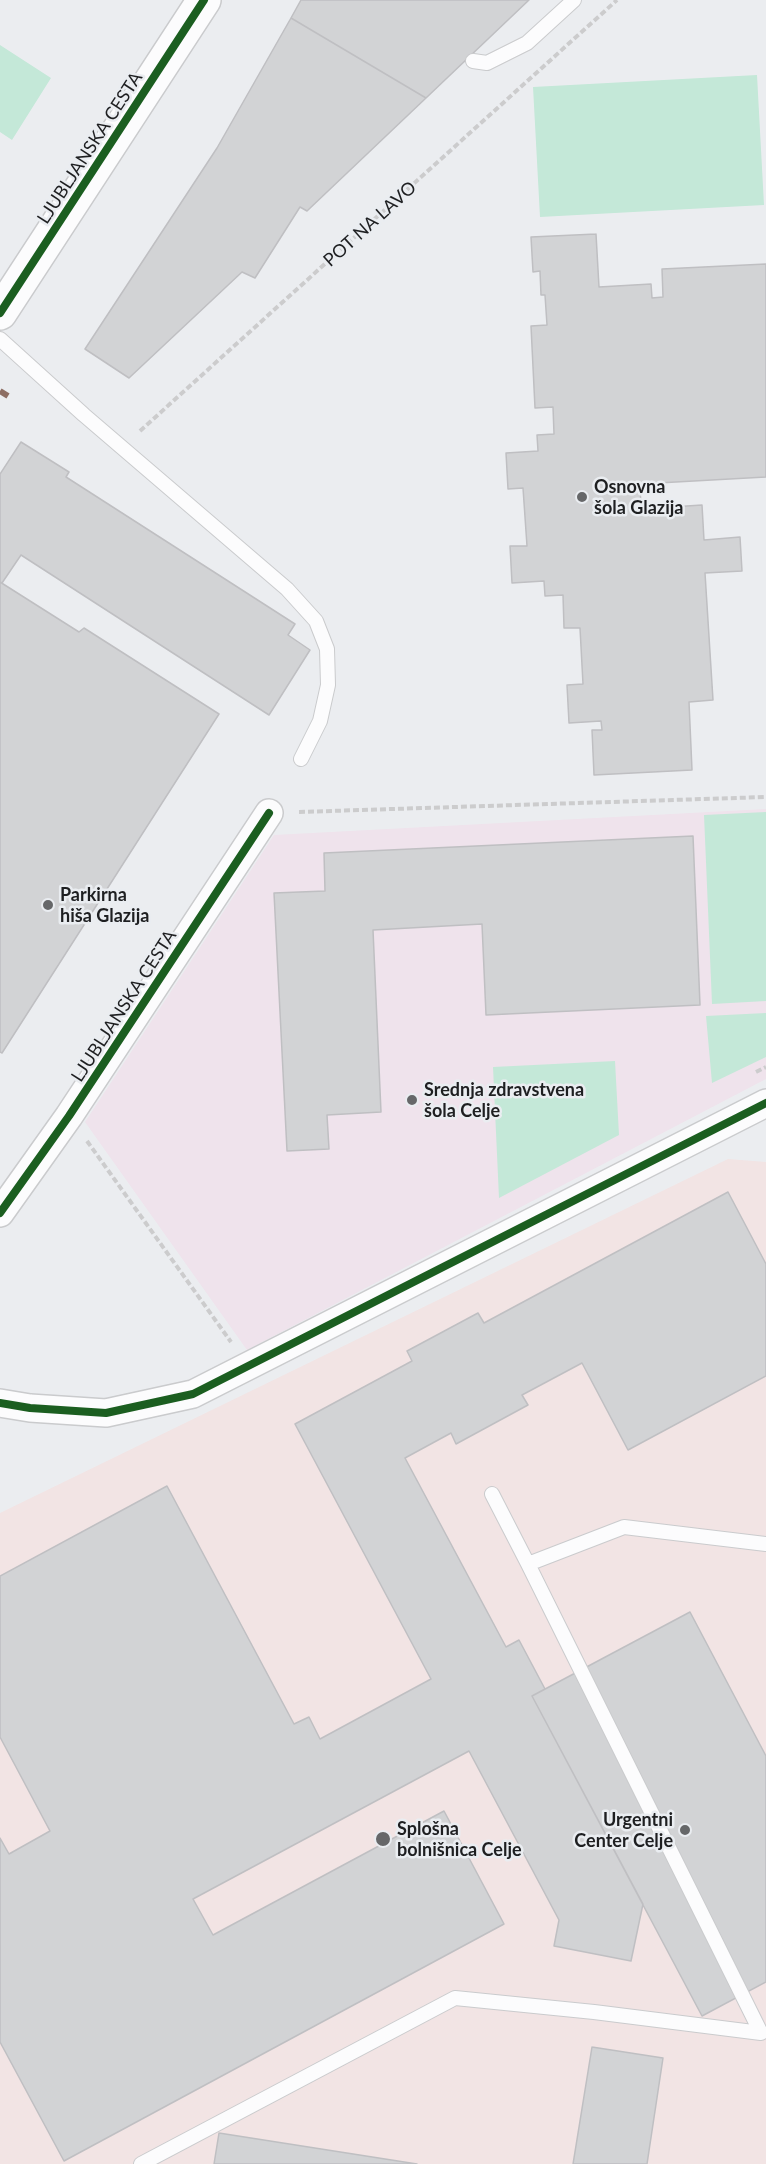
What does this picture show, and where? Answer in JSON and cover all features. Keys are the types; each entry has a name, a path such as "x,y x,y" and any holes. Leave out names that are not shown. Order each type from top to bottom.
{"street":[{"name":"LJUBLJANSKA CESTA","path":"0,312 204,0"},
{"name":"LJUBLJANSKA CESTA","path":"0,1213 69,1116 268,813"},
{"path":"0,1403 30,1408 106,1413 193,1394 766,1103"}],"lane":[{"path":"473,61 487,63 527,43 574,0"},
{"path":"0,339 121,447 288,589 316,621 327,650 328,685 320,721 301,759"},
{"path":"492,1494 764,2038"},
{"path":"528,1564 624,1527 766,1544"},
{"path":"141,2164 456,1998 594,2012 764,2038"}],"path":[{"path":"268,813 766,796"},
{"path":"69,1116 248,1365"}],"shaded area":[{"name":"Srednja zdravstvena šola Celje","path":"766,809 766,1079 247,1350 85,1122 274,835"},
{"name":"Splošna bolnišnica Celje","path":"728,1159 766,1162 766,2164 0,2164 0,1513"}],"green space":[{"path":"0,45 51,78 12,140 0,132"},
{"path":"757,75 764,205 540,217 533,87"},
{"path":"766,812 766,1001 712,1004 704,815"},
{"path":"766,1013 766,1057 712,1083 706,1016"},
{"path":"615,1061 619,1135 499,1198 493,1067"}],"building":[{"path":"301,0 529,0 426,98 291,18"},
{"path":"291,18 426,98 307,211 300,207 255,278 242,272 129,378 85,349 217,148"},
{"name":"Osnovna šola Glazija","path":"596,234 599,287 651,284 652,298 663,297 662,269 766,264 766,477 640,484 641,509 702,505 704,540 740,537 742,571 705,573 713,700 689,702 692,770 594,775 592,730 602,730 601,721 569,723 567,685 583,684 580,628 564,628 563,595 545,596 544,581 512,583 510,546 527,546 523,488 508,489 506,453 538,451 537,435 554,434 553,407 535,408 531,326 547,325 545,295 541,295 540,271 533,272 531,237"},
{"path":"21,442 69,472 66,477 295,624 288,635 310,650 269,715 21,555 2,583 0,582 0,474"},
{"name":"Parkirna hiša Glazija","path":"0,582 79,632 84,628 219,714 2,1053 0,1052"},
{"path":"693,836 700,1005 486,1015 482,924 373,930 381,1112 327,1115 329,1149 287,1151 274,893 325,891 324,853"},
{"path":"728,1192 766,1264 766,1376 628,1450 582,1363 522,1395 528,1405 456,1444 451,1433 405,1458 506,1647 519,1640 545,1689 532,1696 643,1904 631,1961 554,1946 559,1920 469,1751 193,1899 213,1935 444,1811 504,1924 64,2161 0,2042 0,1838 9,1854 50,1831 0,1737 0,1576 167,1486 294,1724 309,1717 320,1739 431,1679 295,1424 412,1361 407,1351 478,1313 484,1323"},
{"name":"Urgentni Center Celje","path":"690,1612 766,1756 766,1982 702,2016 532,1696"},
{"path":"592,2047 663,2058 647,2164 573,2164"},
{"path":"219,2133 417,2164 214,2164"}],"marked path":[{"path":"0,391 8,396"}],"cycle path":[{"path":"0,313 204,0"},
{"path":"0,1213 69,1116 269,813"},
{"path":"0,1403 30,1408 106,1413 193,1394 766,1103"}],"place":[{"name":"Osnovna šola Glazija","path":"582,497"},
{"name":"Parkirna hiša Glazija","path":"48,905"},
{"name":"Srednja zdravstvena šola Celje","path":"412,1100"},
{"name":"Urgentni Center Celje","path":"685,1830"},
{"name":"Splošna bolnišnica Celje","path":"383,1839"}]}
